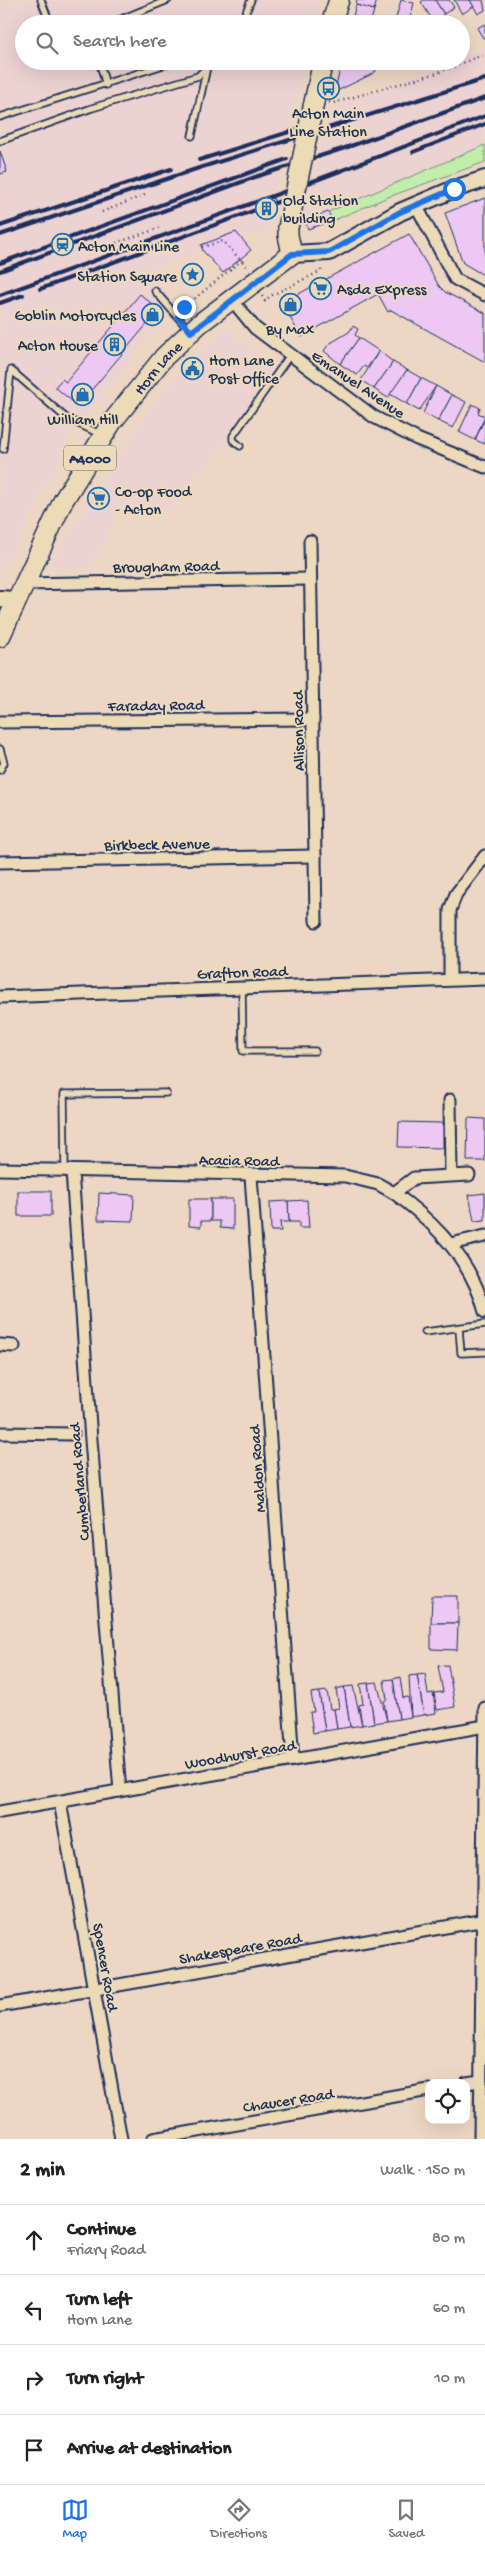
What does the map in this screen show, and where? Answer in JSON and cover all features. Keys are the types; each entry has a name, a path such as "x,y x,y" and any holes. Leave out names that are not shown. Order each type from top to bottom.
{"main road":[{"path":"334,15 339,0"},
{"path":"292,254 288,228 321,70"},
{"name":"Horn Lane","path":"0,637 12,594 63,501 104,436 164,357 191,332 292,254"}],"street":[{"path":"292,254 329,252 416,205 485,178"},
{"path":"416,205 455,279 485,295"},
{"name":"Emanuel Avenue","path":"232,300 255,328 374,417 417,440 485,467"},
{"name":"Allison Road","path":"310,541 316,921"},
{"name":"Brougham Road","path":"12,594 310,579"},
{"name":"Faraday Road","path":"0,722 312,719"},
{"name":"Birkbeck Avenue","path":"0,862 315,856"},
{"path":"450,979 450,910 456,894 485,856"},
{"name":"Grafton Road","path":"0,997 485,979"},
{"path":"450,1100 451,1175"},
{"name":"Acacia Road","path":"0,1169 251,1176 345,1176 378,1184 414,1208 452,1244 475,1283 485,1312"},
{"name":"Cumberland Road","path":"68,1171 81,1434 120,1791"},
{"path":"394,1193 414,1178 451,1175 469,1176"},
{"name":"Maldon Road","path":"251,1176 293,1760"},
{"path":"452,1244 485,1236"},
{"path":"0,1345 14,1346"},
{"path":"0,1433 81,1434"},
{"path":"480,2139 485,1846 485,1708"},
{"name":"Woodhurst Road","path":"0,1812 485,1726"},
{"name":"Spencer Road","path":"60,1802 121,2139"},
{"name":"Shakespeare Road","path":"0,2006 484,1920"},
{"path":"470,2082 481,2080"},
{"name":"Chaucer Road","path":"153,2139 425,2091"}],"lane":[{"path":"41,0 47,15"},
{"path":"132,15 168,0"},
{"path":"244,15 250,0"},
{"path":"102,70 106,85"},
{"path":"0,117 150,70"},
{"path":"0,140 92,108 198,76 204,70"},
{"path":"192,136 206,70"},
{"path":"155,291 191,332"},
{"path":"240,446 233,440 233,436 290,355"},
{"path":"3,449 11,370 66,418 104,436"},
{"path":"0,749 4,763 0,770"},
{"path":"242,987 243,1051 315,1051"},
{"path":"68,1171 64,1094 166,1093"},
{"path":"426,1332 485,1324"},
{"path":"459,1329 462,1353 485,1352"}],"path":[{"path":"470,60 485,54"},
{"path":"315,103 334,103 442,70"},
{"path":"102,212 147,194"},
{"path":"116,243 159,228"},
{"path":"202,248 223,241 249,269"},
{"path":"178,317 184,307 242,260"},
{"path":"266,301 321,270"},
{"path":"223,275 227,280"}],"shaded area":[{"path":"0,0 320,0 316,15 15,15 15,70 303,70 266,237 253,234 246,238 243,234 203,251 152,269 172,302 161,309 167,314 67,441 2,573 0,573"},
{"path":"485,47 485,145 302,223 328,110 427,70 470,70 470,53"},
{"path":"224,327 282,372 171,510 121,506 89,569 49,566 154,402"}],"green space":[{"path":"485,145 485,162 388,197 332,221 328,212"}],"building":[{"path":"357,0 377,0 374,10 356,5"},
{"path":"401,0 414,3 411,15 397,15"},
{"path":"424,0 435,0 444,14 429,15 421,2"},
{"path":"435,0 449,0 454,7 444,14"},
{"path":"454,0 470,0 474,6 462,14"},
{"path":"470,0 483,0 485,10 478,14"},
{"path":"356,5 374,10 373,15 353,15"},
{"path":"485,24 485,37 483,38 477,28"},
{"path":"340,70 376,70 339,90 336,86"},
{"path":"0,151 7,172 0,174"},
{"name":"Old Station building","path":"265,197 274,199 270,219 260,217"},
{"path":"485,198 485,276 463,263 445,213"},
{"path":"328,212 332,221 308,229 305,221"},
{"path":"236,232 251,250 223,273 203,251 201,245"},
{"path":"409,234 439,286 445,292 485,313 485,362 391,310 388,312 378,294 301,337 282,303"},
{"name":"Acton House","path":"140,294 159,310 78,406 55,387 62,379 66,382"},
{"path":"353,326 358,329 355,335 359,338 340,364 324,351 329,344 349,332"},
{"path":"359,338 379,351 367,368 364,366 357,375 340,364"},
{"path":"379,351 393,362 374,389 361,380"},
{"path":"393,362 407,370 388,398 374,389"},
{"path":"407,370 421,378 407,404 390,394"},
{"path":"421,378 436,386 419,411 407,404"},
{"path":"436,386 452,395 438,421 423,413"},
{"path":"452,395 466,402 453,428 438,421"},
{"path":"472,404 480,408 478,413 485,416 475,440 459,432"},
{"path":"485,418 485,444 475,440"},
{"path":"468,1118 485,1119 485,1161 467,1161"},
{"path":"399,1122 443,1123 443,1148 398,1147"},
{"path":"18,1191 51,1191 51,1216 18,1216"},
{"path":"99,1193 134,1195 133,1221 98,1220"},
{"path":"485,1193 485,1220 474,1221 469,1195"},
{"path":"189,1199 211,1199 211,1221 201,1221 201,1227 189,1226"},
{"path":"211,1199 233,1199 233,1229 220,1228 220,1221 211,1221"},
{"path":"307,1200 309,1228 299,1228 299,1222 289,1222 288,1201"},
{"path":"288,1201 289,1222 280,1222 281,1231 271,1231 270,1202"},
{"path":"432,1596 458,1596 458,1623 431,1623"},
{"path":"431,1623 458,1623 457,1650 431,1649"},
{"path":"448,1665 455,1707 437,1710 434,1693 443,1692 438,1666"},
{"path":"425,1674 428,1694 433,1693 436,1713 424,1715 417,1675"},
{"path":"417,1675 424,1715 411,1717 409,1676"},
{"path":"400,1677 403,1698 408,1697 411,1717 399,1719 393,1679"},
{"path":"393,1679 399,1719 387,1721 384,1701 387,1700 384,1680"},
{"path":"377,1682 387,1721 374,1723 368,1683"},
{"path":"368,1683 374,1723 362,1725 359,1705 363,1704 360,1684"},
{"path":"353,1686 362,1725 350,1727 344,1687"},
{"path":"344,1687 350,1727 337,1729 334,1709 339,1708 336,1689"},
{"path":"327,1691 330,1709 334,1709 337,1729 325,1731 319,1692"},
{"path":"319,1692 325,1731 313,1733 310,1712 314,1712 311,1693"}],"railway":[{"path":"0,235 199,168 485,79"},
{"path":"0,271 258,176 345,148 485,98"},
{"path":"0,295 319,179 485,116"},
{"path":"413,152 485,124"},
{"path":"199,160 302,128"},
{"path":"0,263 287,159"},
{"path":"0,226 171,169"},
{"path":"40,289 302,193"},
{"path":"0,303 23,295"}],"place":[{"name":"Acton Main Line Station","path":"328,88"},
{"name":"Old Station building","path":"267,208"},
{"name":"Acton Main Line","path":"62,245"},
{"name":"Station Square","path":"193,275"},
{"name":"Asda Express","path":"321,288"},
{"name":"By Max","path":"290,304"},
{"name":"Goblin Motorcycles","path":"152,314"},
{"name":"Acton House","path":"114,344"},
{"name":"Horn Lane Post Office","path":"193,368"},
{"name":"William Hill","path":"83,394"},
{"name":"Co-op Food - Acton","path":"99,499"}],"route":[{"path":"184,307 178,317 191,332 292,254 329,252 400,212 454,189"}]}
